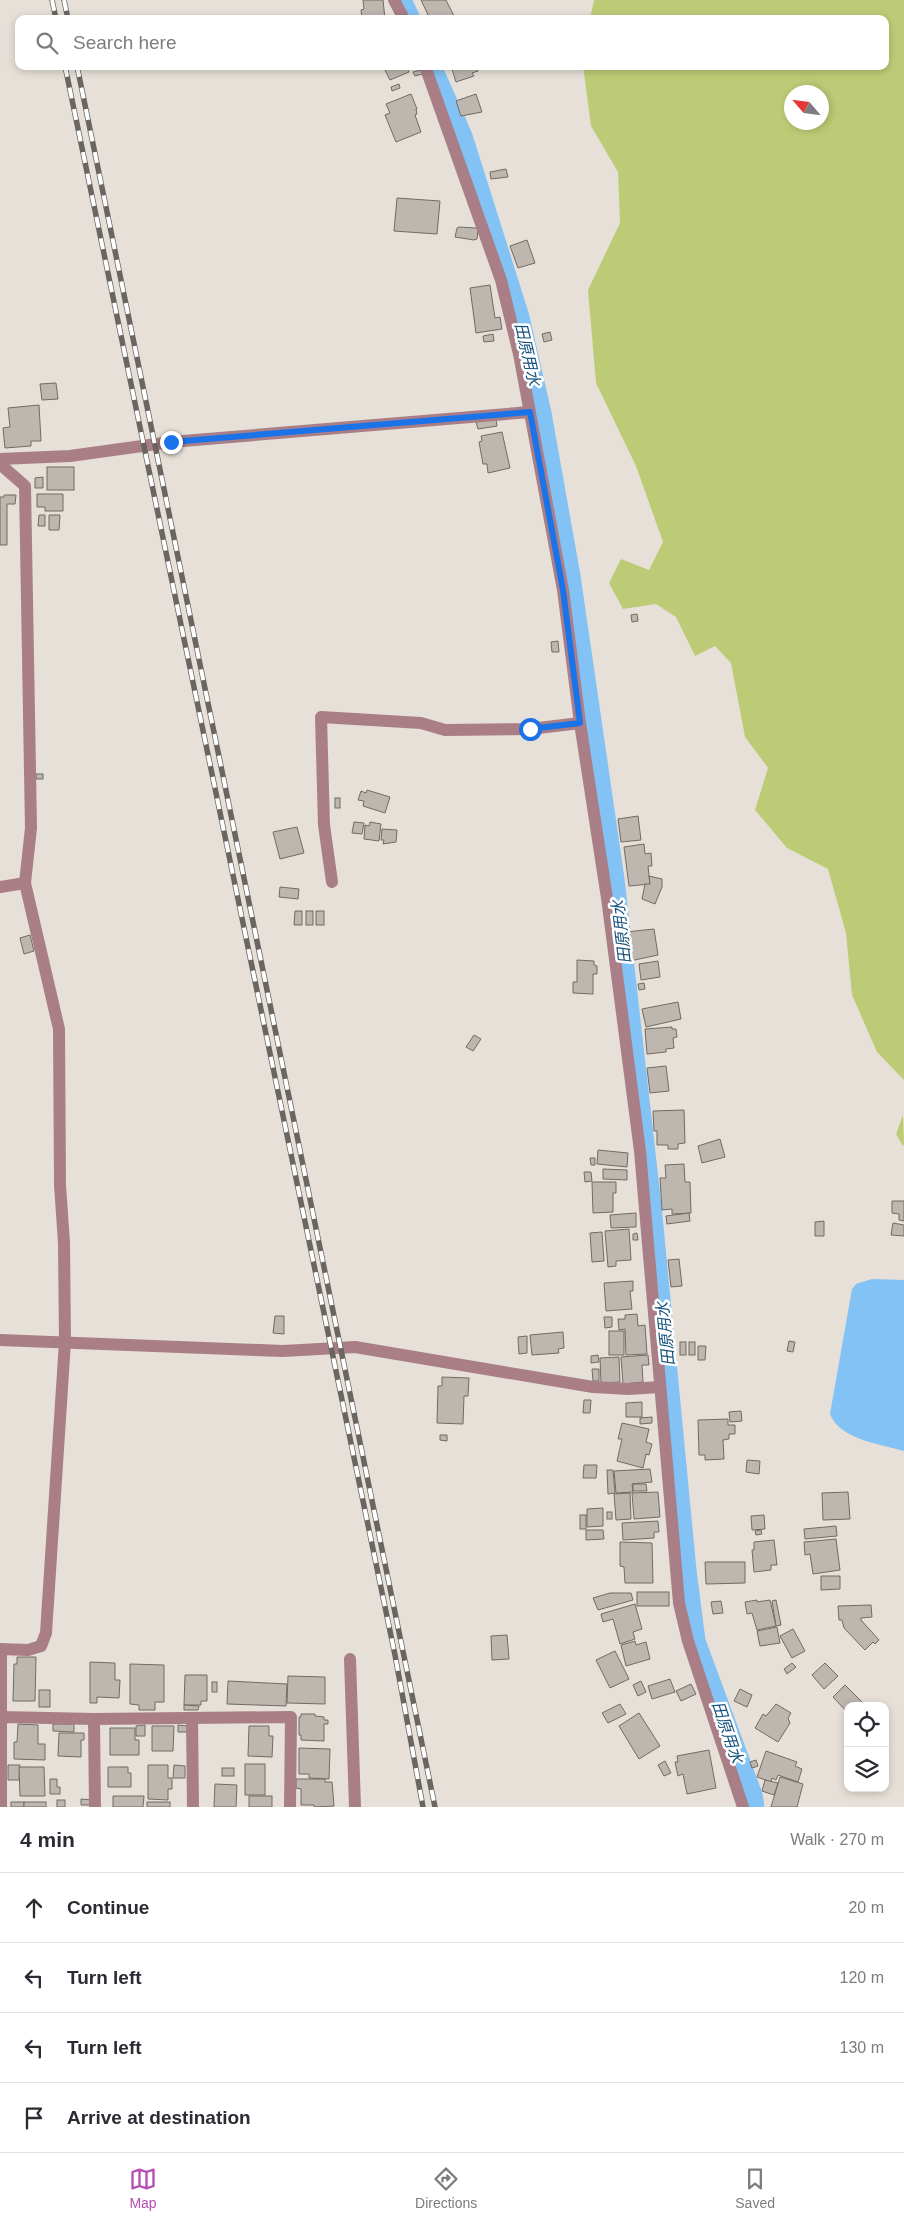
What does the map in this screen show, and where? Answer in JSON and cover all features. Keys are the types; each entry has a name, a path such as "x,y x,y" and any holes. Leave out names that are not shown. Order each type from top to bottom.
{"street":[{"path":"394,0 402,15"},
{"path":"426,70 502,280 530,412 563,590 580,723 607,898 640,1151 679,1603 688,1641 743,1807"},
{"path":"0,459 70,456 171,442 530,412"},
{"path":"0,464 25,486 31,828 25,883 59,1029 65,1342 46,1633 41,1646 28,1650 0,1649 2,1717 1,1807"},
{"path":"332,882 324,825 321,717 421,723 444,730 530,729 580,723"},
{"path":"0,887 25,883"},
{"path":"0,1340 283,1352 355,1347 593,1387 660,1388"},
{"path":"350,1660 355,1807"},
{"path":"2,1717 94,1719 291,1717 290,1807"},
{"path":"192,1718 193,1807"},
{"path":"94,1719 95,1807"}],"green space":[{"path":"594,0 904,0 904,1080 877,1052 852,995 846,933 828,869 787,848 755,810 768,768 745,737 731,663 715,646 695,656 676,617 656,604 623,609 609,583 621,559 649,570 663,542 636,466 596,383 588,290 620,223 618,172 591,126 584,70 889,70 889,15 591,15"},
{"path":"903,1115 904,1145 903,1146 896,1134"}],"water":[{"path":"872,1279 904,1280 904,1451 862,1440 852,1435 835,1423 830,1414 852,1289 856,1284"}],"building":[{"path":"363,0 383,0 385,15 362,15 361,10 364,9"},
{"path":"421,0 446,0 454,15 428,15"},
{"path":"385,70 408,70 409,72 390,80"},
{"path":"421,70 422,74 415,76 413,72"},
{"path":"452,70 478,70 472,73 474,76 456,82"},
{"path":"399,84 400,88 392,91 391,87"},
{"path":"411,94 417,109 417,114 415,115 421,132 396,142 385,115 390,113 386,104"},
{"path":"476,94 482,112 461,116 456,101"},
{"path":"506,169 508,177 491,179 490,172"},
{"path":"397,198 440,201 437,234 394,231"},
{"path":"459,227 476,228 478,230 477,239 455,237"},
{"path":"527,240 535,263 518,268 510,246"},
{"path":"490,285 495,318 500,317 502,329 476,333 470,288"},
{"path":"550,332 552,340 544,342 542,334"},
{"path":"493,334 494,341 484,342 483,336"},
{"path":"56,383 58,399 42,400 40,384"},
{"path":"39,405 41,441 31,441 31,446 5,448 3,428 10,427 8,408"},
{"path":"496,419 497,426 478,429 476,422"},
{"path":"502,432 510,468 488,473 487,464 483,464 479,442 482,441 481,436"},
{"path":"47,467 74,467 74,490 47,490"},
{"path":"43,477 43,488 35,488 35,478"},
{"path":"37,494 63,494 63,511 45,511 45,507 37,507"},
{"path":"4,495 16,495 15,504 7,504 7,545 0,545 0,497 4,497"},
{"path":"39,515 45,515 45,526 38,526"},
{"path":"49,515 60,515 59,530 49,530"},
{"path":"637,614 638,621 632,622 631,615"},
{"path":"558,641 559,652 552,652 551,642"},
{"path":"36,774 43,774 43,779 36,779"},
{"path":"367,790 390,797 385,813 363,806 364,801 358,800 361,791 366,793"},
{"path":"335,798 340,798 340,808 335,808"},
{"path":"638,816 641,840 621,842 618,819"},
{"path":"354,822 364,823 362,834 352,833"},
{"path":"370,822 381,824 379,841 364,839 365,825 369,826"},
{"path":"297,827 304,853 280,859 273,832"},
{"path":"382,829 397,830 396,842 383,844 384,840 381,840"},
{"path":"644,844 645,854 651,853 652,866 648,866 650,884 629,886 624,847"},
{"path":"649,876 662,879 662,887 655,904 642,899 645,884 650,884"},
{"path":"280,887 299,889 298,899 279,897"},
{"path":"295,911 302,911 302,925 294,925"},
{"path":"306,911 313,911 313,925 306,925"},
{"path":"316,911 324,911 324,925 316,925"},
{"path":"654,929 658,955 630,961 626,932"},
{"path":"30,935 34,951 24,954 20,938"},
{"path":"577,960 594,961 594,965 597,966 597,974 593,974 593,994 573,993 573,982 577,982"},
{"path":"658,961 660,977 641,980 639,964"},
{"path":"644,983 645,989 639,990 638,984"},
{"path":"678,1002 681,1019 646,1027 642,1009"},
{"path":"672,1027 672,1029 676,1029 677,1037 673,1038 674,1048 666,1049 666,1052 647,1054 645,1029"},
{"path":"474,1035 481,1039 473,1051 466,1047"},
{"path":"666,1066 669,1091 650,1093 647,1068"},
{"path":"684,1110 685,1143 678,1144 678,1149 668,1149 668,1145 657,1145 657,1131 654,1131 653,1111"},
{"path":"720,1139 725,1157 702,1163 698,1146"},
{"path":"598,1150 628,1153 627,1167 597,1164"},
{"path":"590,1158 595,1158 595,1165 591,1165"},
{"path":"684,1164 685,1182 690,1182 691,1213 672,1214 672,1209 662,1210 660,1178 666,1178 665,1165"},
{"path":"603,1169 627,1170 627,1180 603,1179"},
{"path":"584,1172 591,1172 592,1181 585,1182"},
{"path":"592,1182 616,1182 616,1193 613,1193 613,1212 593,1213"},
{"path":"892,1201 904,1201 904,1221 899,1220 899,1214 892,1213"},
{"path":"636,1213 636,1227 611,1228 610,1215"},
{"path":"689,1213 690,1221 667,1224 666,1216"},
{"path":"824,1221 824,1236 815,1236 815,1222"},
{"path":"893,1223 904,1225 904,1236 891,1235"},
{"path":"629,1229 631,1260 616,1261 616,1266 608,1267 605,1231"},
{"path":"602,1232 604,1261 592,1262 590,1233"},
{"path":"637,1233 638,1240 633,1240 633,1234"},
{"path":"679,1259 682,1286 671,1287 668,1260"},
{"path":"633,1281 633,1291 630,1291 632,1309 606,1311 604,1283"},
{"path":"637,1314 638,1326 645,1325 647,1354 626,1355 625,1329 619,1330 618,1319 625,1319 625,1315"},
{"path":"275,1316 284,1316 284,1334 273,1333"},
{"path":"604,1317 612,1317 612,1327 605,1328"},
{"path":"609,1331 624,1331 624,1355 609,1355"},
{"path":"563,1332 564,1348 558,1349 559,1353 532,1355 530,1335"},
{"path":"527,1336 527,1353 519,1354 518,1337"},
{"path":"789,1341 795,1342 793,1352 787,1351"},
{"path":"680,1342 686,1342 686,1355 680,1355"},
{"path":"689,1342 695,1342 695,1355 689,1355"},
{"path":"698,1346 706,1346 705,1360 698,1360"},
{"path":"598,1355 599,1362 591,1363 591,1356"},
{"path":"648,1355 649,1365 642,1365 643,1382 623,1384 621,1357"},
{"path":"619,1357 620,1382 601,1383 600,1358"},
{"path":"592,1369 599,1369 599,1381 593,1381"},
{"path":"442,1377 469,1378 468,1396 464,1396 463,1424 437,1423 438,1386 442,1386"},
{"path":"584,1400 591,1400 590,1413 583,1413"},
{"path":"642,1402 642,1417 626,1417 626,1403"},
{"path":"741,1411 742,1421 730,1422 729,1412"},
{"path":"652,1417 652,1423 640,1424 640,1418"},
{"path":"728,1419 728,1425 735,1425 735,1434 729,1434 729,1439 723,1440 724,1459 705,1460 705,1455 699,1455 698,1420"},
{"path":"622,1423 649,1429 646,1442 652,1444 649,1455 646,1454 643,1468 617,1461 622,1439 618,1439"},
{"path":"440,1435 447,1435 447,1441 440,1440"},
{"path":"747,1460 760,1461 759,1474 746,1472"},
{"path":"584,1465 597,1465 596,1478 583,1478"},
{"path":"650,1469 652,1482 632,1484 633,1492 616,1493 614,1471"},
{"path":"607,1470 613,1470 615,1493 608,1494"},
{"path":"633,1484 646,1484 647,1491 633,1491"},
{"path":"658,1492 660,1517 634,1519 632,1493"},
{"path":"848,1492 850,1519 823,1520 822,1493"},
{"path":"630,1493 631,1519 616,1520 614,1494"},
{"path":"603,1508 603,1526 587,1527 587,1509"},
{"path":"607,1512 612,1512 612,1519 607,1519"},
{"path":"580,1515 586,1515 586,1529 580,1529"},
{"path":"764,1515 765,1529 752,1530 751,1516"},
{"path":"658,1521 659,1532 654,1532 654,1538 623,1540 622,1523"},
{"path":"836,1526 837,1536 805,1539 804,1529"},
{"path":"586,1530 603,1530 604,1539 586,1540"},
{"path":"761,1530 762,1534 756,1535 755,1531"},
{"path":"836,1539 840,1570 813,1574 810,1554 805,1555 804,1542"},
{"path":"774,1540 777,1565 771,1565 771,1570 754,1572 752,1550 754,1550 754,1542"},
{"path":"620,1542 652,1543 653,1583 625,1583 624,1567 620,1566"},
{"path":"705,1562 745,1562 745,1583 706,1584"},
{"path":"821,1576 840,1576 840,1589 821,1590"},
{"path":"637,1592 669,1592 669,1606 637,1606"},
{"path":"610,1593 631,1593 633,1600 598,1610 593,1598"},
{"path":"757,1600 757,1602 770,1600 776,1626 757,1630 752,1613 747,1614 745,1602"},
{"path":"776,1600 781,1625 776,1626 772,1601"},
{"path":"721,1601 723,1613 713,1614 711,1602"},
{"path":"635,1604 642,1629 633,1632 635,1639 620,1644 613,1619 603,1622 601,1614"},
{"path":"871,1605 872,1617 861,1618 861,1620 879,1640 875,1644 873,1642 865,1650 844,1628 842,1620 839,1620 838,1606"},
{"path":"777,1627 780,1643 760,1646 757,1631"},
{"path":"793,1629 805,1651 792,1658 780,1636"},
{"path":"507,1635 509,1659 492,1660 491,1636"},
{"path":"635,1641 636,1645 646,1642 650,1659 626,1666 621,1645"},
{"path":"615,1651 629,1679 610,1688 596,1660"},
{"path":"17,1657 36,1657 35,1701 13,1701 14,1664 17,1664"},
{"path":"90,1662 115,1663 115,1680 120,1680 119,1698 97,1697 97,1703 90,1703"},
{"path":"792,1663 796,1667 787,1674 784,1669"},
{"path":"825,1663 838,1676 824,1689 812,1675"},
{"path":"130,1664 164,1665 164,1702 155,1702 155,1710 139,1710 139,1705 130,1704"},
{"path":"185,1675 207,1675 207,1701 201,1701 201,1705 184,1705"},
{"path":"288,1676 325,1677 325,1704 287,1703"},
{"path":"670,1679 675,1692 652,1699 648,1686"},
{"path":"228,1681 287,1684 286,1706 227,1704"},
{"path":"641,1681 646,1692 638,1696 633,1685"},
{"path":"212,1682 217,1682 217,1692 212,1692"},
{"path":"691,1684 696,1694 681,1701 676,1691"},
{"path":"845,1685 862,1702 844,1702 844,1709 833,1697"},
{"path":"740,1689 752,1695 747,1707 734,1701"},
{"path":"39,1690 50,1690 50,1707 39,1707"},
{"path":"620,1704 626,1714 608,1723 602,1713"},
{"path":"776,1704 791,1713 788,1718 790,1723 778,1742 755,1728 763,1714 766,1716"},
{"path":"184,1705 199,1706 198,1710 184,1710"},
{"path":"639,1713 660,1746 639,1759 619,1726"},
{"path":"301,1714 315,1714 315,1716 324,1717 324,1720 328,1720 328,1724 324,1724 324,1741 301,1740 301,1735 299,1735 299,1717 301,1717"},
{"path":"18,1724 38,1725 38,1744 45,1744 45,1760 14,1759 14,1742 17,1742"},
{"path":"53,1724 74,1724 74,1732 53,1731"},
{"path":"145,1725 145,1736 136,1736 136,1726"},
{"path":"178,1725 187,1726 190,1732 178,1732"},
{"path":"152,1726 174,1726 173,1751 152,1751"},
{"path":"249,1726 269,1726 269,1736 273,1736 272,1757 248,1756"},
{"path":"110,1728 135,1728 135,1740 139,1740 139,1755 110,1755"},
{"path":"59,1733 84,1733 84,1740 81,1740 81,1757 58,1756"},
{"path":"299,1748 330,1749 329,1779 309,1778 309,1774 299,1774"},
{"path":"709,1750 716,1788 687,1794 683,1774 678,1776 675,1762 678,1762 677,1756"},
{"path":"766,1751 797,1762 795,1766 802,1769 798,1782 778,1775 776,1780 772,1778 771,1782 757,1777"},
{"path":"756,1760 758,1766 752,1768 750,1762"},
{"path":"665,1761 671,1773 664,1776 658,1765"},
{"path":"245,1764 265,1764 265,1795 245,1795"},
{"path":"8,1765 20,1765 19,1780 8,1780"},
{"path":"148,1765 168,1765 168,1778 172,1778 172,1789 168,1789 168,1800 148,1799"},
{"path":"174,1765 185,1766 185,1778 173,1778"},
{"path":"19,1767 44,1767 45,1796 20,1796"},
{"path":"108,1767 128,1767 128,1773 131,1773 131,1787 108,1787"},
{"path":"222,1768 234,1768 234,1776 222,1776"},
{"path":"780,1777 803,1784 797,1807 771,1807"},
{"path":"50,1779 57,1779 57,1787 60,1787 60,1794 50,1794"},
{"path":"296,1779 325,1779 325,1782 332,1782 334,1806 314,1807 314,1805 301,1805 301,1789 296,1788"},
{"path":"765,1780 778,1783 774,1795 762,1791"},
{"path":"215,1784 237,1785 236,1807 214,1807"},
{"path":"113,1796 144,1796 143,1807 113,1807"},
{"path":"249,1796 272,1796 272,1807 249,1807"},
{"path":"81,1799 93,1800 93,1805 81,1805"},
{"path":"57,1800 65,1800 65,1807 57,1807"},
{"path":"11,1802 24,1802 24,1807 11,1807"},
{"path":"24,1802 46,1802 46,1807 24,1807"},
{"path":"147,1802 170,1802 170,1807 147,1807"}],"waterway":[{"name":"田原用水","path":"402,0 409,15"},
{"name":"田原用水","path":"434,70 463,136 520,317 542,413 571,576 615,879 652,1206 687,1570 696,1641 753,1795 755,1807"}],"railway":[{"path":"52,0 55,15"},
{"path":"64,0 67,15"},
{"path":"66,70 395,1655 423,1807"},
{"path":"78,70 435,1807"}],"route":[{"path":"171,442 530,412 563,590 580,723 530,729"}]}
